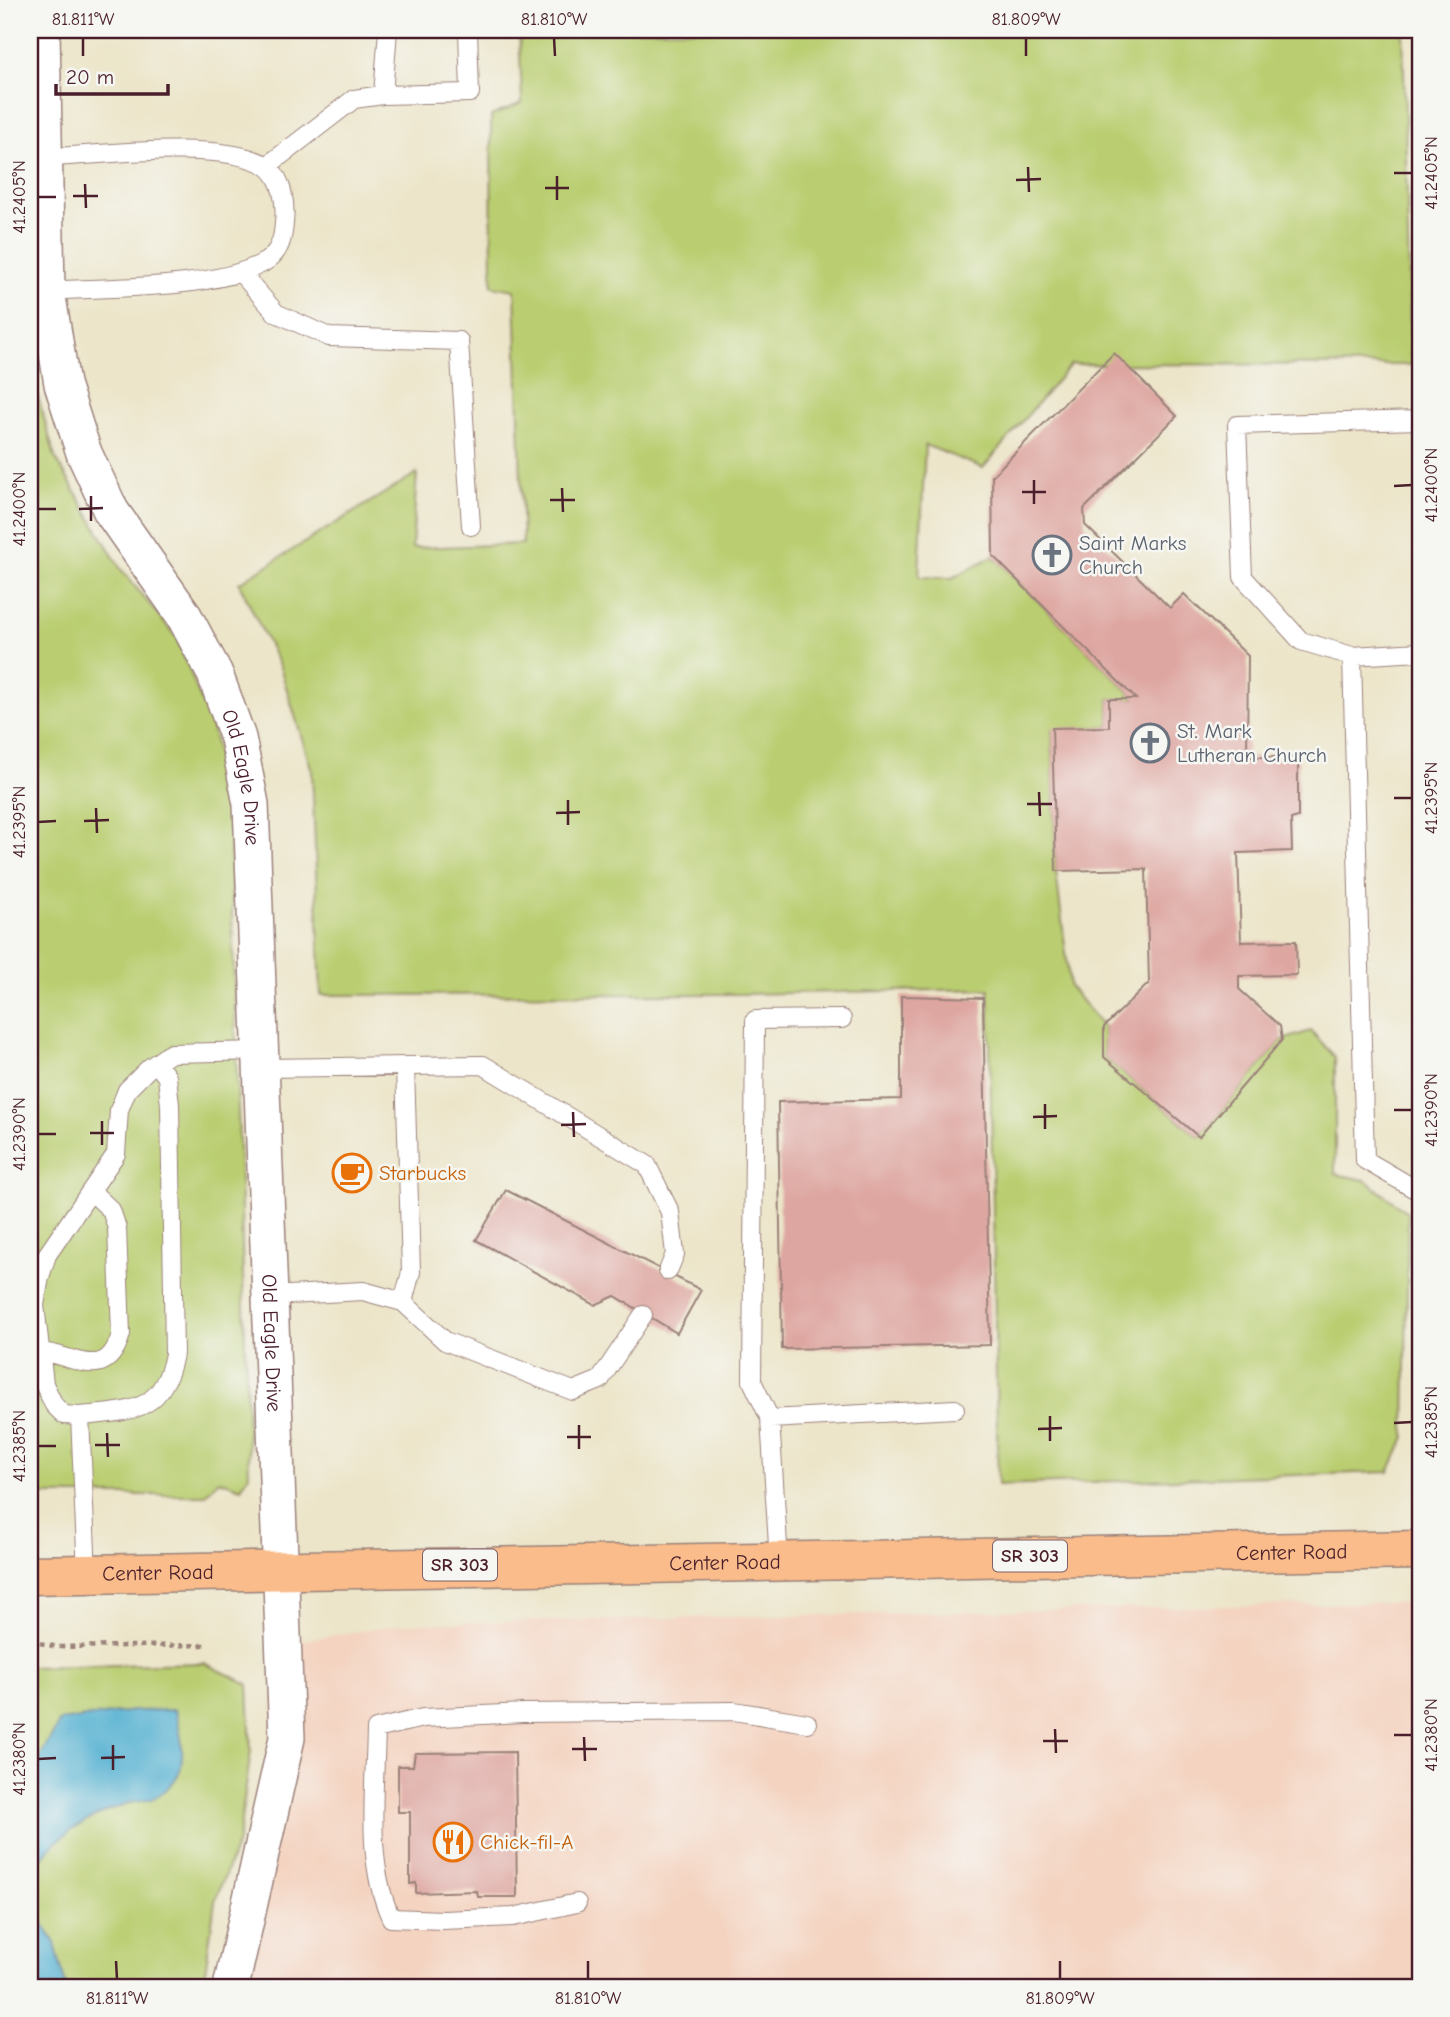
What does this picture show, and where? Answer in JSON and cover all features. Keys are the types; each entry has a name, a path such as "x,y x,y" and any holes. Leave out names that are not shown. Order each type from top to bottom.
{"main road":[{"name":"Center Road","path":"30,1575 280,1568 1420,1550"}],"street":[{"name":"Old Eagle Drive","path":"42,30 47,291 62,384 84,453 111,510 183,614 215,674 237,738 251,804 287,1738 231,1987"}],"lane":[{"path":"383,95 388,30"},
{"path":"267,166 354,99 383,95 470,93 468,30"},
{"path":"43,158 210,153 242,157 267,166 281,185 285,211 282,244 266,262 241,273 156,284 47,291"},
{"path":"241,273 276,313 329,337 459,341 471,526"},
{"path":"1420,421 1237,425 1243,577 1301,641 1352,656 1420,652"},
{"path":"1352,656 1365,1160 1420,1192"},
{"path":"779,1561 770,1419 752,1381 755,1020 842,1019"},
{"path":"156,1063 167,1077 170,1105 174,1354 170,1378 157,1397 133,1410 80,1416 64,1415 54,1405 44,1384 39,1352 35,1305 47,1255 116,1154 119,1110 127,1090 156,1063 171,1053 405,1066 483,1065 647,1165 670,1212 675,1254 668,1271"},
{"path":"402,1302 411,1272 405,1066"},
{"path":"39,1352 56,1352 75,1363 90,1364 104,1361 117,1350 121,1334 117,1228 111,1210 92,1192"},
{"path":"270,1296 363,1291 402,1302 445,1340 573,1391 600,1380 643,1315"},
{"path":"770,1419 955,1409"},
{"path":"80,1416 87,1574"},
{"path":"577,1903 513,1917 443,1920 391,1918 380,1895 376,1852 376,1729 423,1718 536,1713 734,1711 807,1723"}],"path":[{"path":"30,1641 58,1647 206,1645"}],"shaded area":[{"path":"1420,1602 1420,1987 231,1987 248,1900 283,1643 405,1624"}],"green space":[{"path":"519,30 1403,30 1411,365 1071,364 983,468 925,445 919,577 952,578 993,556 1136,699 1109,699 1109,727 1052,729 1056,871 1070,987 1104,1027 1104,1057 1199,1137 1282,1040 1311,1031 1335,1057 1335,1174 1365,1180 1408,1213 1405,1437 1389,1472 998,1485 989,989 743,994 321,995 312,771 280,667 239,583 417,473 412,548 523,544 515,290 492,286 491,116 522,103"},
{"path":"30,368 55,457 120,568 177,638 213,731 229,811 249,1475 241,1488 219,1480 205,1495 30,1495"},
{"path":"204,1663 248,1684 251,1751 238,1841 215,1901 203,1987 30,1987 30,1667"}],"water":[{"path":"175,1710 182,1750 181,1766 175,1780 156,1797 110,1810 64,1835 41,1860 33,1874 30,1890 30,1775 60,1721 133,1711"},
{"path":"30,1904 55,1943 66,1987 30,1987"}],"building":[{"name":"St. Mark Lutheran Church","path":"1114,353 1177,416 1084,509 1085,525 1170,608 1184,594 1248,656 1247,757 1298,757 1298,817 1291,819 1292,851 1238,853 1241,942 1296,941 1297,975 1239,976 1239,989 1280,1026 1282,1040 1199,1137 1104,1057 1104,1027 1149,983 1146,869 1056,871 1052,728 1109,727 1109,699 1136,699 993,556 992,476"},
{"path":"901,996 983,998 990,1345 782,1349 778,1102 901,1099"},
{"path":"506,1190 701,1290 677,1333 615,1296 595,1305 476,1240"},
{"path":"515,1752 517,1897 478,1897 477,1891 416,1893 416,1883 410,1884 410,1812 398,1812 398,1766 413,1766 415,1753"}],"place":[{"name":"Saint Marks Church","path":"1052,555"},
{"name":"St. Mark Lutheran Church","path":"1150,743"},
{"name":"Starbucks","path":"352,1173"},
{"name":"Chick-fil-A","path":"453,1842"}]}
